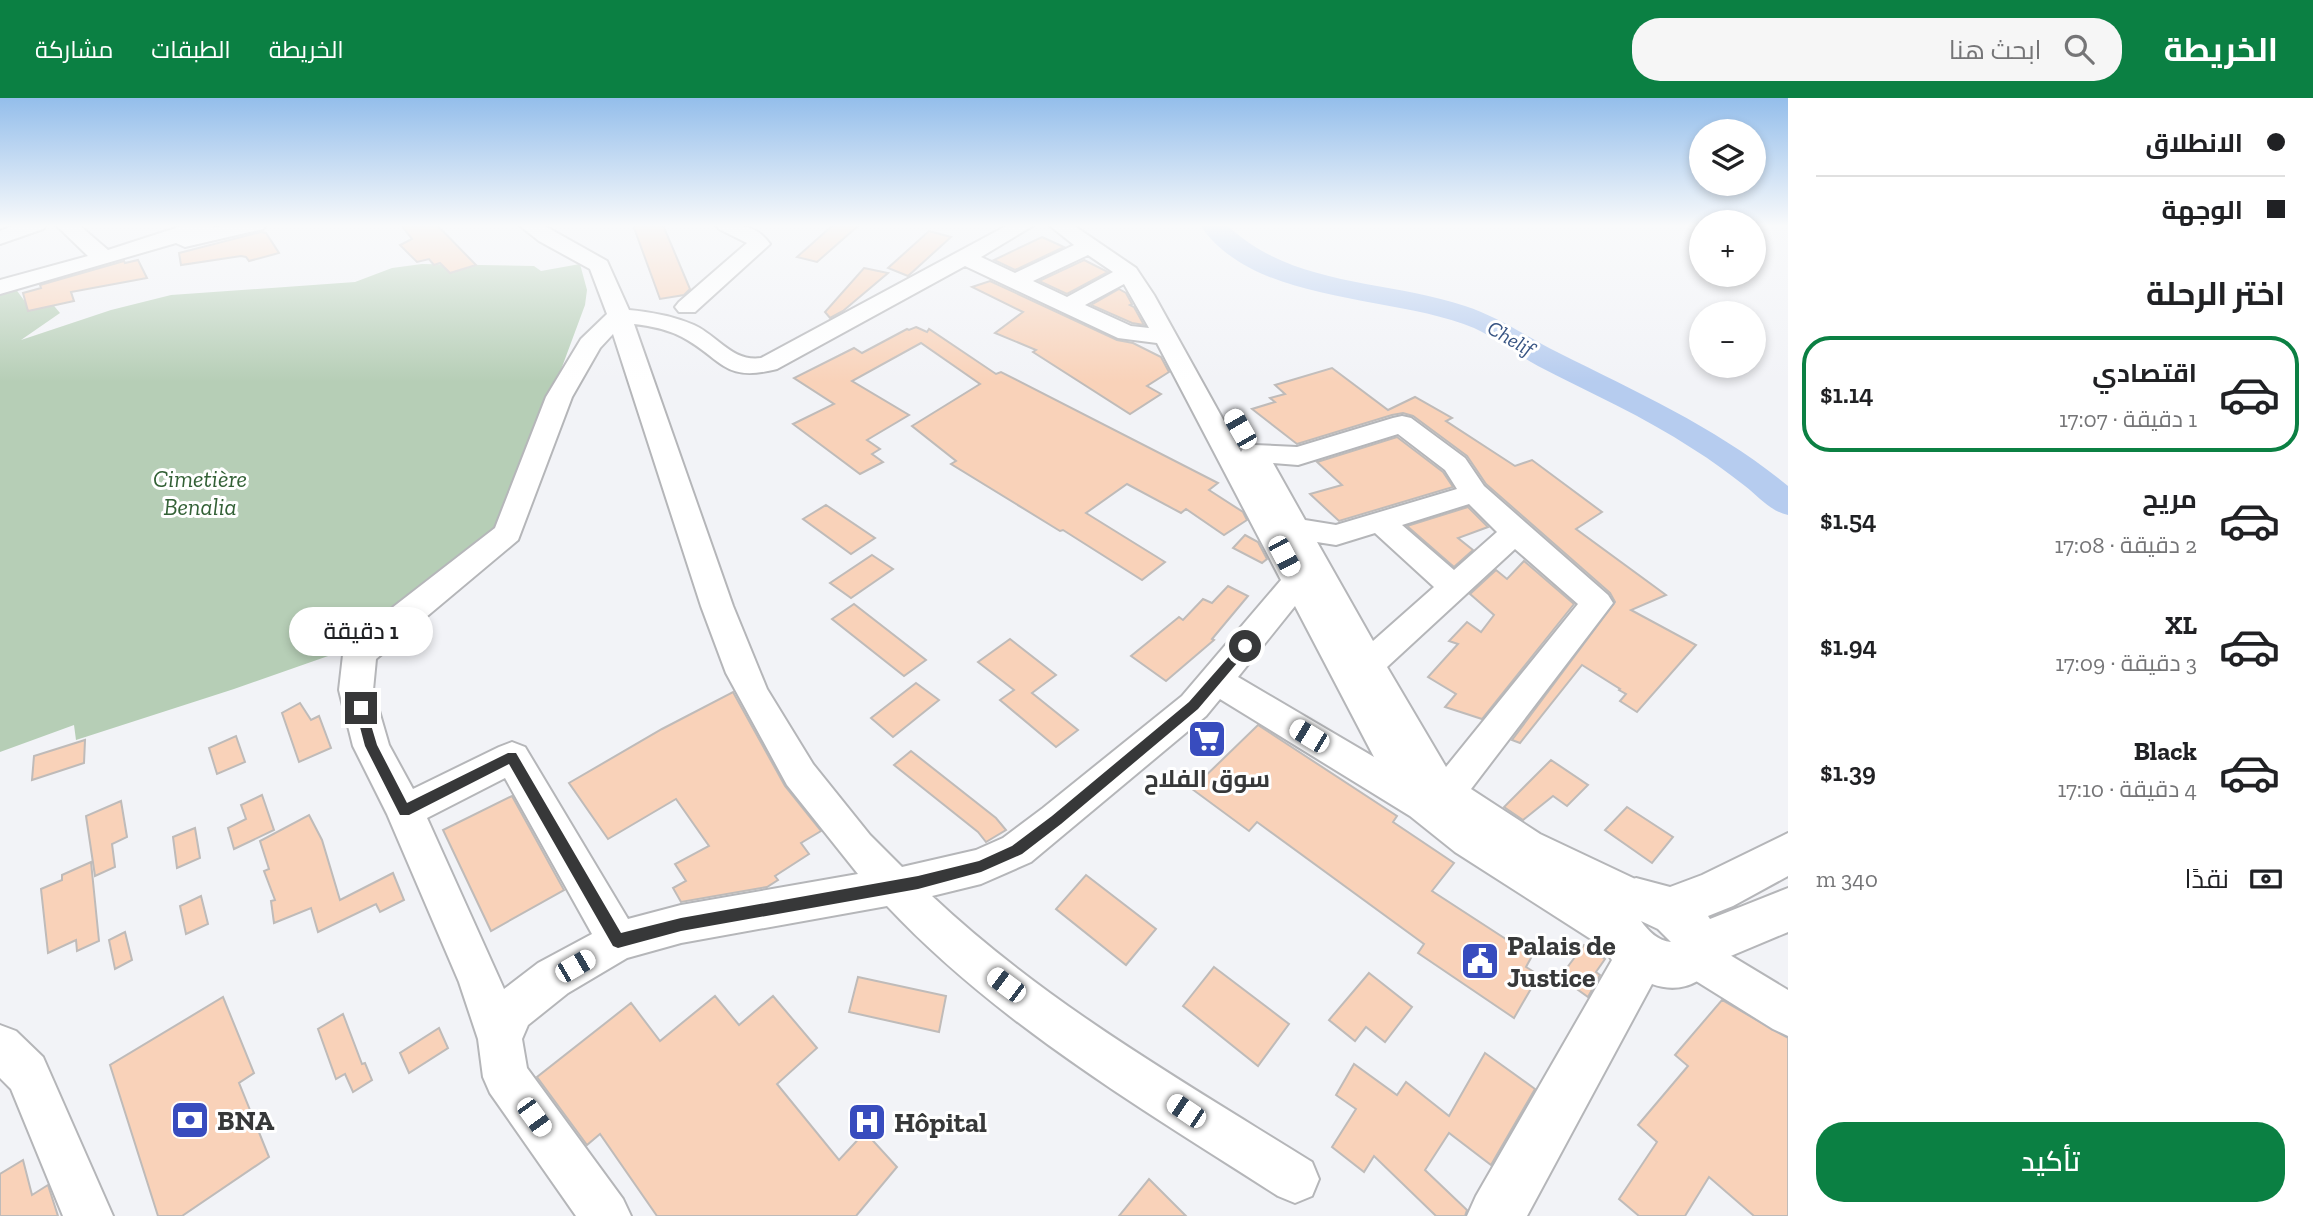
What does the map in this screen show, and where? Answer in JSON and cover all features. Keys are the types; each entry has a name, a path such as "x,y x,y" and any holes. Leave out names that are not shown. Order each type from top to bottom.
{"main road":[{"path":"1496,1216 1642,925 1717,891 1788,853"},
{"path":"1642,925 1670,966 1682,965 1696,952 1788,910"}],"street":[{"path":"0,287 35,277"},
{"path":"603,277 714,603 752,694 789,757 842,830 929,924 1071,1034 1295,1179"},
{"path":"687,307 721,277"},
{"path":"618,316 670,324 694,334 730,362 741,367 753,367 783,357 927,277"},
{"path":"1008,277 1126,333 1166,335"},
{"path":"1016,281 1022,277"},
{"path":"1067,306 1120,277"},
{"path":"1131,277 1166,335 1390,754 1469,840 1642,925"},
{"path":"1150,277 1171,307 1296,528 1429,775 1436,801"},
{"path":"606,1216 506,1077 500,1039 480,982 405,811 371,746 356,690 360,655 373,641 488,552 508,533 559,397 590,344 618,316"},
{"path":"1254,453 1298,456 1402,424 1455,464 1474,492 1515,532 1597,603 1436,801"},
{"path":"1296,528 1336,535 1474,492"},
{"path":"1381,523 1454,587"},
{"path":"1369,664 1515,532"},
{"path":"500,1039 512,1010 553,978 618,941 681,924 894,887 981,866 1017,850 1194,706 1297,581"},
{"path":"1216,680 1436,801"},
{"path":"405,811 512,757 618,941"},
{"path":"1696,952 1788,1014"},
{"path":"0,1047 27,1073 88,1216"}],"green space":[{"name":"Cimetière Benalia","path":"368,277 584,277 587,290 585,305 499,537 331,655 76,740 74,725 0,752 0,293 15,288 26,303 50,301 60,313 21,340 111,310 171,295 355,282"}],"building":[{"path":"67,277 147,278 71,292 74,301 28,311 23,293 41,288 40,285"},
{"path":"652,277 685,277 690,289 684,295 660,299"},
{"path":"856,277 883,277 843,311 830,318 825,312"},
{"path":"1047,277 1098,277 1067,294 1039,281"},
{"path":"990,281 1117,340 1133,343 1161,357 1169,372 1147,386 1161,394 1130,414 1033,352 1036,350 995,333 1023,312 972,287"},
{"path":"1119,289 1126,293 1132,304 1130,305 1134,307 1144,325 1132,323 1091,305"},
{"path":"916,327 927,332 929,329 996,374 1001,372 1218,483 1209,490 1243,512 1247,520 1224,535 1186,509 1181,513 1127,484 1086,513 1165,562 1142,580 951,464 956,461 912,426 980,384 921,343 852,381 909,415 867,440 880,449 872,454 883,462 860,474 793,424 834,404 794,378 854,348 862,353 907,329"},
{"path":"1332,368 1388,410 1415,397 1452,418 1446,421 1515,466 1532,460 1602,512 1576,529 1666,595 1631,610 1696,645 1637,712 1620,701 1626,694 1582,665 1520,743 1512,740 1615,602 1610,593 1486,484 1467,456 1413,416 1403,413 1392,415 1297,444 1252,409 1275,402 1270,398 1285,394 1275,385"},
{"path":"1397,437 1443,472 1453,487 1339,521 1310,494 1342,485 1317,462"},
{"path":"826,505 875,538 851,554 803,519"},
{"path":"1468,507 1488,527 1458,538 1473,550 1454,567 1407,526"},
{"path":"1245,535 1258,542 1267,559 1262,563 1233,548"},
{"path":"872,555 893,569 851,598 830,583"},
{"path":"1524,561 1574,604 1482,719 1445,707 1456,694 1428,677 1458,644 1449,641 1467,622 1481,632 1494,615 1470,594 1496,570 1507,579"},
{"path":"1228,586 1248,596 1212,639 1214,640 1166,681 1131,656 1179,617 1183,620 1203,599 1212,603"},
{"path":"854,604 926,660 904,676 832,619"},
{"path":"1010,639 1056,675 1032,693 1078,730 1056,747 1000,700 1014,690 978,662"},
{"path":"916,683 939,700 893,737 871,718"},
{"path":"733,692 785,786 821,831 801,843 809,854 775,876 778,880 767,887 681,902 673,888 686,881 675,864 709,846 676,799 608,839 569,783"},
{"path":"300,703 311,720 319,716 331,748 299,762 282,713"},
{"path":"1258,725 1397,816 1393,822 1454,863 1432,891 1532,956 1526,967 1539,975 1514,1018 1418,953 1424,944 1257,822 1249,831 1192,789"},
{"path":"236,736 245,762 217,774 209,748"},
{"path":"85,740 84,763 32,780 34,756"},
{"path":"911,751 996,818 1006,830 986,842 978,832 894,765"},
{"path":"1551,760 1588,785 1567,806 1553,796 1523,820 1504,807"},
{"path":"262,795 274,830 234,849 228,828 246,819 241,805"},
{"path":"512,796 564,890 491,931 443,830"},
{"path":"121,801 127,837 112,844 115,867 95,876 86,816"},
{"path":"1627,807 1673,837 1652,863 1605,830"},
{"path":"309,815 322,840 340,900 393,873 404,900 380,912 376,904 318,932 311,908 274,923 271,901 275,900 264,871 269,869 260,841"},
{"path":"195,828 200,858 177,868 173,837"},
{"path":"91,862 99,941 77,951 76,940 48,953 41,889 62,880 62,875"},
{"path":"1086,875 1156,929 1126,965 1056,909"},
{"path":"201,896 208,924 186,934 180,906"},
{"path":"125,932 132,960 115,969 109,940"},
{"path":"1584,945 1605,959 1596,972 1600,975 1588,997 1560,977"},
{"path":"1214,967 1289,1024 1258,1066 1183,1006"},
{"path":"1369,973 1412,1007 1385,1042 1366,1027 1355,1041 1329,1020"},
{"path":"858,977 946,996 939,1032 849,1012"},
{"path":"715,996 739,1025 773,996 817,1048 777,1084 839,1160 865,1132 897,1167 856,1216 657,1216 600,1134 587,1145 537,1077 631,1003 660,1041"},
{"name":"BNA","path":"223,997 254,1073 239,1083 269,1157 182,1216 158,1216 110,1065"},
{"path":"1722,1000 1788,1038 1788,1216 1754,1216 1709,1177 1685,1216 1639,1216 1619,1199 1657,1142 1638,1125 1688,1066 1675,1055"},
{"path":"343,1014 362,1064 365,1063 372,1080 353,1092 345,1074 336,1079 318,1029"},
{"path":"439,1028 448,1048 409,1073 400,1053"},
{"path":"1485,1053 1535,1089 1491,1165 1449,1133 1425,1170 1467,1210 1465,1216 1436,1216 1374,1156 1364,1172 1332,1147 1356,1109 1336,1095 1354,1064 1397,1095 1406,1082 1449,1116"},
{"path":"23,1160 32,1195 48,1185 58,1216 0,1216 0,1174"},
{"path":"1149,1179 1186,1216 1119,1216"}],"waterway":[{"name":"Chelif","path":"1299,277 1416,302 1490,325 1531,350 1685,429 1738,464 1788,504"}],"place":[{"name":"سوق الفلاح","path":"1207,739"},
{"name":"Palais de Justice","path":"1480,961"},
{"name":"BNA","path":"190,1120"},
{"name":"Hôpital","path":"867,1122"}],"route":[{"path":"361,708 371,746 405,811 512,757 618,941 681,924 918,883 981,866 1017,850 1194,706 1245,646"}]}
